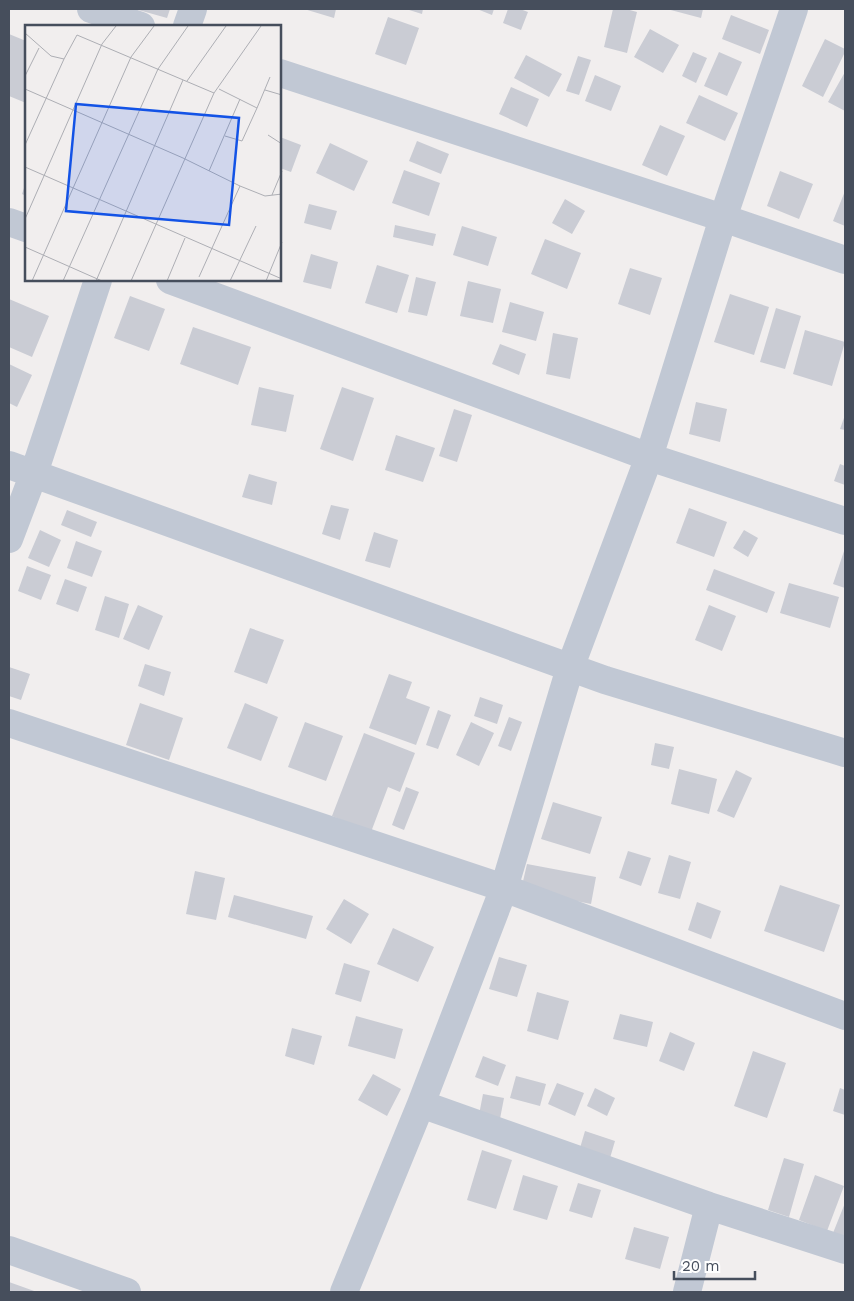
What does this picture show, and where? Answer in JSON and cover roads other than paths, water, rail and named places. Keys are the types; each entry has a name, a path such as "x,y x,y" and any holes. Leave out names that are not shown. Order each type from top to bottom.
{"street":[{"path":"91,9 138,25"},
{"path":"187,25 193,9"},
{"path":"344,1292 421,1104 504,888 570,668 649,457 723,218 794,9"},
{"path":"281,72 845,260"},
{"path":"9,222 25,228"},
{"path":"9,539 21,469 98,281"},
{"path":"173,281 649,457 845,521"},
{"path":"21,469 570,668 845,753"},
{"path":"9,723 504,888 845,1016"},
{"path":"421,1104 708,1206 845,1250"},
{"path":"687,1292 708,1206"},
{"path":"9,1250 127,1292"}]}
